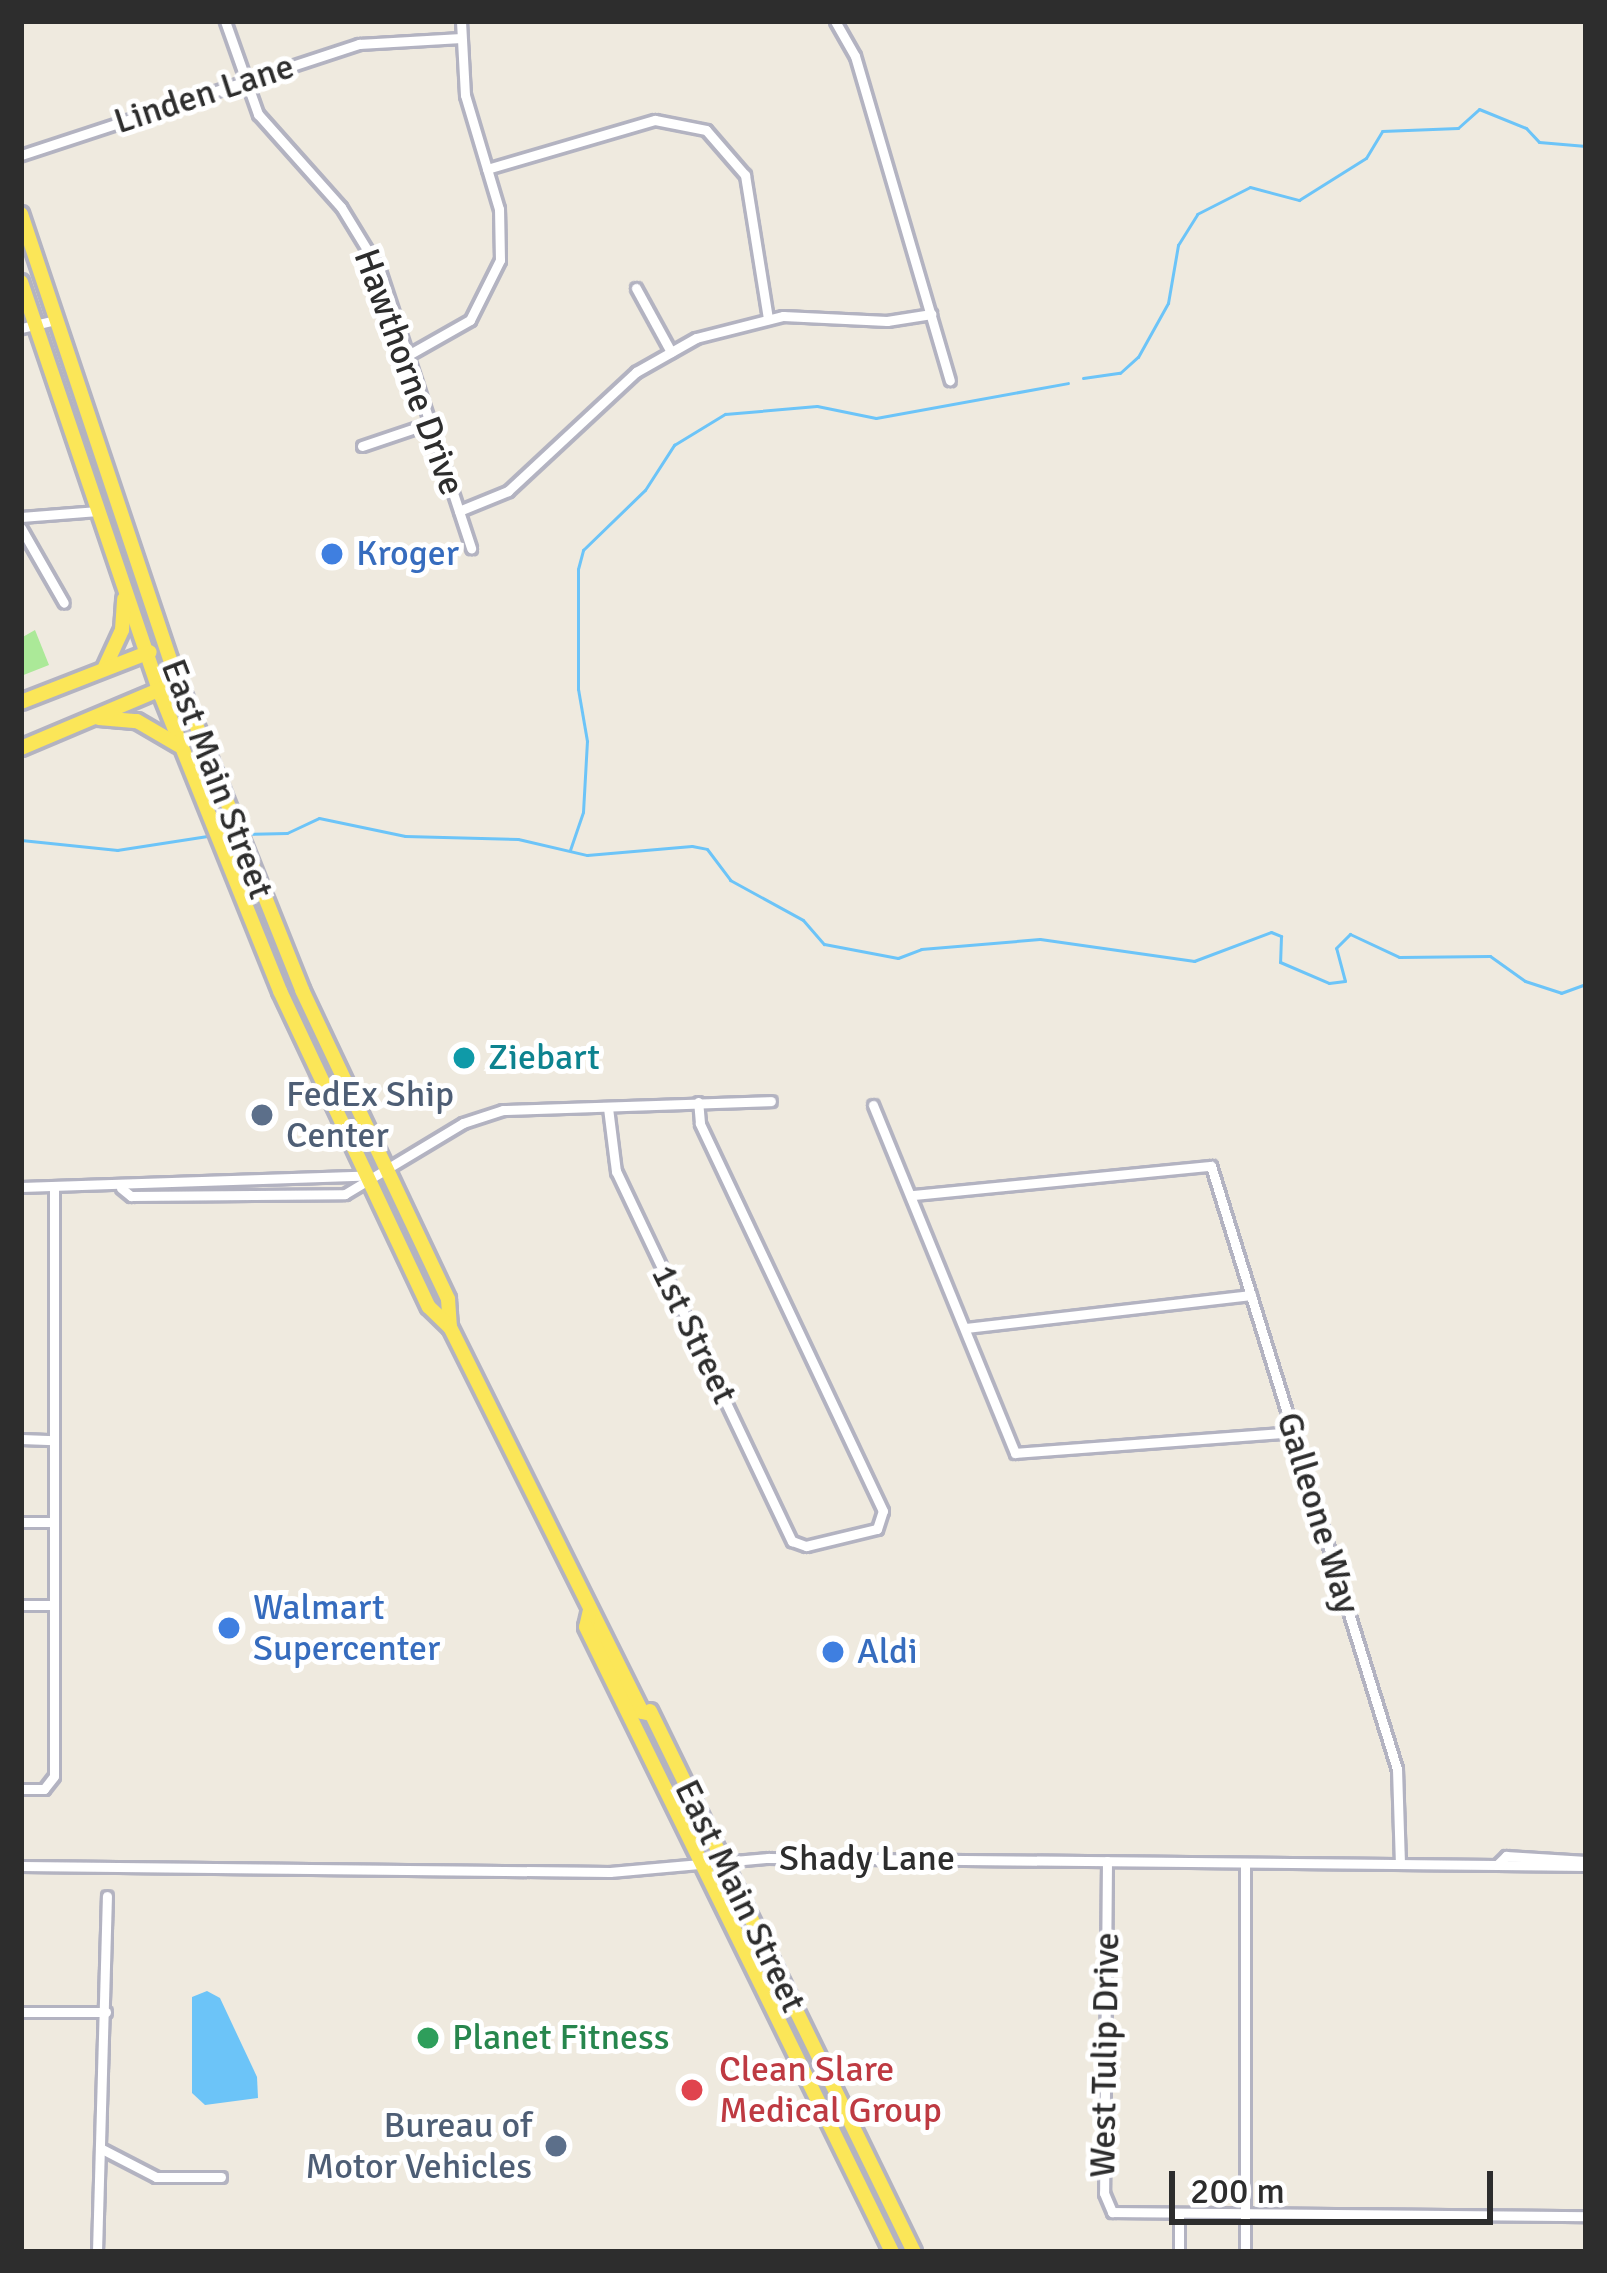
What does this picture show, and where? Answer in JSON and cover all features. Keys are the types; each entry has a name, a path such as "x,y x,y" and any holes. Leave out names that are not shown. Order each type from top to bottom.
{"main road":[{"name":"East Main Street","path":"21,214 178,682 374,1171"},
{"name":"East Main Street","path":"21,282 28,327 225,860 374,1171 448,1299 450,1328 642,1712 651,1714 914,2252"},
{"path":"105,668 122,630 124,588"},
{"path":"21,702 147,654 164,643"},
{"path":"21,748 178,682"},
{"path":"94,718 137,721 181,748"},
{"name":"East Main Street","path":"590,1610 586,1627 892,2252"}],"street":[{"name":"Hawthorne Drive","path":"225,21 258,114 366,242 410,354 471,548"},
{"path":"410,354 470,320 496,274 501,221 465,95 461,21"},
{"path":"835,21 855,56 950,380"},
{"name":"Linden Lane","path":"21,155 359,44 461,38"},
{"path":"487,169 655,119 706,130 746,176 768,319"},
{"path":"636,288 670,352"},
{"path":"459,512 508,491 620,386 670,352 768,319 931,314"},
{"path":"28,327 56,320"},
{"path":"362,446 430,423"},
{"path":"21,517 98,511"},
{"path":"21,528 64,603"},
{"path":"21,1187 121,1189 374,1171 490,1113 771,1101"},
{"name":"1st Street","path":"608,1108 616,1171 788,1533 806,1546 877,1529 884,1519 700,1123 698,1102"},
{"path":"873,1105 1016,1453 1294,1432"},
{"name":"Galleone Way","path":"913,1196 1211,1166 1397,1769 1400,1864"},
{"path":"21,1789 44,1789 53,1776 54,1187"},
{"path":"966,1328 1251,1295"},
{"path":"21,1439 54,1440"},
{"path":"21,1522 53,1522"},
{"path":"21,1605 53,1606"},
{"name":"West Tulip Drive","path":"1107,1861 1105,2201 1122,2216 1586,2216"},
{"path":"1245,1863 1245,2252"},
{"name":"Shady Lane","path":"21,1866 1586,1863"},
{"path":"97,2252 107,1896"},
{"path":"21,2012 106,2012"},
{"path":"103,2149 156,2176 221,2177"},
{"path":"1179,2214 1179,2252"}],"green space":[{"path":"35,630 49,665 21,676 21,638"}],"water":[{"path":"207,1991 220,1998 257,2077 258,2098 205,2105 192,2093 192,1997"}],"waterway":[{"path":"1083,378 1120,373 1138,357 1168,303 1178,245 1197,214 1250,187 1299,200 1366,158 1382,131 1458,128 1479,109 1526,128 1539,142 1586,146"},
{"path":"570,850 583,812 587,741 578,689 578,569 583,550 645,490 674,445 725,414 817,406 876,418 1068,383"},
{"path":"247,834 287,833 319,818 405,836 518,839 587,855 692,846 707,849 730,880 803,920 824,944 898,958 921,949 1040,939 1194,961 1271,932 1281,936 1280,962 1329,983 1345,981 1336,948 1350,934 1399,957 1490,956 1525,981 1561,993 1586,984"},
{"path":"21,840 117,850 214,835"}],"place":[{"name":"Kroger","path":"332,554"},
{"name":"Ziebart","path":"464,1058"},
{"name":"FedEx Ship Center","path":"262,1115"},
{"name":"Walmart Supercenter","path":"229,1628"},
{"name":"Aldi","path":"833,1652"},
{"name":"Planet Fitness","path":"428,2038"},
{"name":"Clean Slare Medical Group","path":"692,2090"},
{"name":"Bureau of Motor Vehicles","path":"556,2146"}]}
